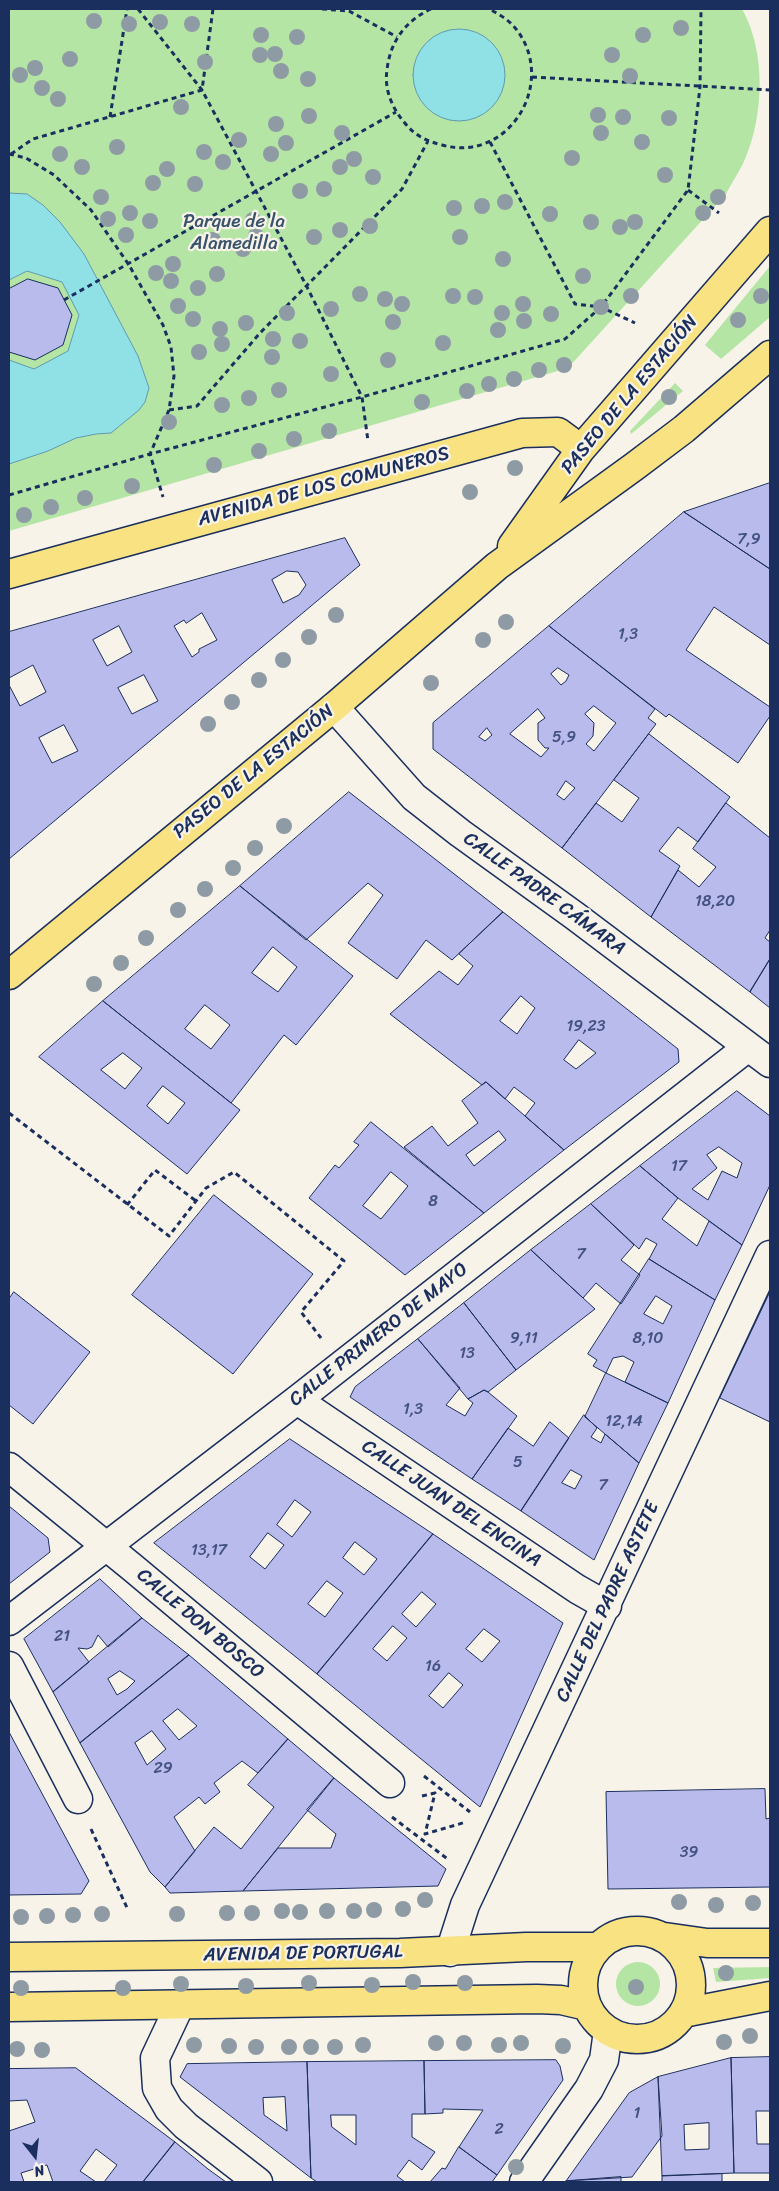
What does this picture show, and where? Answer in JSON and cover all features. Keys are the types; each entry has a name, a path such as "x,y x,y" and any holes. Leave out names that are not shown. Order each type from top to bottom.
{"main road":[{"name":"PASEO DE LA ESTACIÓN","path":"497,566 580,449 770,230"},
{"name":"PASEO DE LA ESTACIÓN","path":"9,975 334,707 497,566 670,439 770,355"},
{"name":"AVENIDA DE LOS COMUNEROS","path":"9,574 522,433 558,432 580,449"},
{"path":"578,507 580,449"},
{"path":"665,1937 680,1952 690,1971 691,1993 683,2013 669,2029 650,2038 628,2039 608,2031 595,2020 587,2006 582,1991 583,1975 588,1960 597,1947 612,1936 625,1931 638,1930 652,1932 665,1937 707,1942 770,1943"},
{"name":"AVENIDA DE PORTUGAL","path":"9,1957 450,1952 526,1947 597,1947"},
{"path":"683,2013 770,1996"},
{"path":"9,2007 537,1998 561,2000 587,2006"}],"street":[{"name":"CALLE PADRE CÁMARA","path":"334,707 414,796 460,833 575,916 770,1064"},
{"name":"CALLE PRIMERO DE MAYO","path":"9,1621 297,1400 748,1047"},
{"name":"CALLE DEL PADRE ASTETE","path":"450,1952 465,1905 607,1606 770,1255"},
{"name":"CALLE JUAN DEL ENCINA","path":"297,1400 578,1589 607,1606"},
{"name":"CALLE DON BOSCO","path":"9,1466 390,1783"},
{"path":"9,1666 83,1810"},
{"path":"180,2004 155,2058 157,2088 168,2109 186,2126 258,2182"},
{"path":"524,2182 589,2089 604,2060 608,2031"}],"path":[{"path":"110,117 127,9"},
{"path":"138,9 202,90 231,142 362,397 369,446"},
{"path":"202,90 213,9"},
{"path":"322,9 349,11 397,36"},
{"path":"431,9 421,13 397,36 389,54 386,74 388,94 396,112 411,131 428,142 451,148 472,148 490,142 512,126 527,103 532,77 525,43 516,29 503,17 489,9"},
{"path":"9,495 150,454 565,340 601,307 688,190 700,88 701,9"},
{"path":"532,77 700,88 770,90"},
{"path":"10,154 33,139 202,90"},
{"path":"64,300 396,112"},
{"path":"169,410 197,406 260,333 402,189 428,142"},
{"path":"490,142 575,304 601,307 635,323"},
{"path":"10,154 26,158 54,175 91,210 128,264 163,324 171,348 174,376 169,410 150,454 165,504"},
{"path":"688,190 719,213"},
{"path":"9,1113 169,1236 206,1188 234,1172 344,1261 301,1312 322,1339"},
{"path":"127,1205 156,1170 196,1201"},
{"path":"422,1774 466,1809"},
{"path":"418,1797 435,1793 426,1834 470,1821"},
{"path":"83,1810 128,1910"},
{"path":"388,1814 439,1853"}],"green space":[{"name":"Parque de la Alamedilla","path":"9,9 742,9 750,26 759,63 759,103 751,142 743,163 726,194 568,368 9,531"},
{"path":"770,266 770,317 721,359 705,345"},
{"path":"675,383 683,391 631,434 630,431"},
{"path":"642,1962 654,1968 659,1975 659,1993 654,2000 647,2005 634,2006 626,2003 619,1996 616,1980 619,1972 626,1965"},
{"path":"770,1967 770,1978 716,1982 713,1968"}],"water":[{"path":"459,29 476,33 491,43 501,58 505,75 501,92 491,107 476,117 459,121 442,117 427,107 417,92 413,75 417,58 427,43 442,33"},
{"path":"9,193 27,194 43,205 60,222 84,254 138,356 149,388 145,402 139,410 111,433 76,438 48,451 9,464 9,360 34,369 68,351 79,315 62,282 27,271 9,280"}],"building":[{"path":"28,279 58,288 72,315 63,345 35,360 9,352 9,289"},
{"path":"770,483 770,569 684,512"},
{"path":"684,512 770,569 770,645 714,607 686,650 770,707 770,716 738,763 669,714 666,717 549,626"},
{"path":"345,538 360,565 9,859 9,685 20,706 46,692 33,665 9,678 9,632","holes":["287,571 298,572 306,585 299,595 283,603 272,580","202,613 217,640 199,649 199,652 192,657 174,626 184,620 186,623","119,626 132,652 107,666 93,640","144,675 158,701 132,714 118,688","64,725 78,751 52,763 39,738"]},
{"path":"549,626 655,709 648,718 656,724 562,848 433,749 433,723","holes":["558,668 569,675 561,685 551,674","594,706 616,723 594,751 586,744 593,736 594,723 585,714","538,709 545,718 538,723 538,740 545,748 549,748 541,757 510,734","487,728 492,735 485,741 479,737","566,781 575,788 564,800 557,795"]},
{"path":"649,734 730,797 698,842 678,827 659,851 680,866 651,917 562,848 596,803 622,822 639,798 614,780"},
{"path":"349,792 503,912 452,960 426,940 397,979 348,943 383,895 368,883 306,940 240,886"},
{"path":"726,803 770,838 770,930 765,938 770,942 770,959 750,992 651,917 678,870 699,887 716,867 693,849"},
{"path":"240,886 353,976 296,1045 284,1035 231,1103 103,1001","holes":["273,947 297,967 278,992 252,973","205,1005 230,1025 211,1049 185,1029"]},
{"path":"503,912 678,1049 679,1062 564,1150 525,1116 535,1103 514,1087 505,1099 486,1082 482,1085 390,1014 439,971 458,985 473,966 459,954","holes":["521,996 535,1008 517,1034 500,1021","579,1040 596,1053 576,1069 564,1060"]},
{"path":"770,959 770,1008 750,992"},
{"path":"103,1001 240,1110 187,1174 39,1057","holes":["123,1053 142,1068 125,1089 101,1070","163,1086 185,1103 168,1124 147,1106"]},
{"path":"486,1082 564,1150 484,1213 404,1147 432,1126 448,1146 478,1123 462,1101","holes":["499,1131 506,1140 474,1166 466,1155"]},
{"path":"737,1091 770,1116 770,1185 742,1245 678,1198 640,1166","holes":["719,1147 742,1163 737,1178 722,1171 708,1200 692,1189 717,1168 707,1155"]},
{"path":"371,1122 484,1213 405,1275 309,1198 335,1165 339,1168 359,1145 354,1142","holes":["391,1172 408,1186 381,1219 363,1206"]},
{"path":"640,1166 678,1198 662,1219 697,1246 709,1221 742,1245 715,1300 649,1259 657,1244 646,1238 639,1249 591,1204"},
{"path":"214,1195 313,1274 233,1374 132,1295"},
{"path":"591,1204 634,1245 621,1260 640,1275 621,1304 596,1283 583,1298 531,1250"},
{"path":"531,1250 595,1309 516,1370 464,1303"},
{"path":"649,1259 715,1300 668,1403 625,1382 634,1362 623,1356 613,1358 606,1373 593,1366 597,1360 588,1354","holes":["656,1296 672,1306 663,1324 644,1314"]},
{"path":"14,1292 90,1352 33,1424 9,1405 9,1299"},
{"path":"770,1292 770,1422 720,1398"},
{"path":"464,1303 516,1370 488,1392 484,1390 468,1399 418,1339"},
{"path":"418,1339 460,1388 446,1405 465,1416 473,1403 468,1399 484,1390 517,1416 472,1479 350,1397 355,1387"},
{"path":"606,1373 668,1403 639,1463 585,1417"},
{"path":"584,1415 597,1428 591,1437 601,1443 605,1434 639,1463 594,1560 521,1511","holes":["571,1470 582,1476 575,1489 562,1483"]},
{"path":"550,1422 569,1438 521,1511 472,1479 508,1428 533,1446"},
{"path":"290,1439 433,1534 317,1674 154,1543","holes":["295,1500 311,1512 292,1537 277,1525","268,1533 284,1545 265,1569 250,1557","355,1542 377,1559 364,1575 343,1558","327,1581 343,1593 325,1617 308,1604"]},
{"path":"9,1506 48,1538 50,1552 9,1584"},
{"path":"433,1534 563,1623 480,1807 317,1674","holes":["422,1592 436,1604 416,1627 402,1614","393,1626 407,1638 387,1661 373,1649","484,1629 500,1641 482,1662 466,1649","449,1673 463,1685 443,1708 429,1696"]},
{"path":"100,1579 142,1618 108,1647 98,1635 92,1647 87,1649 78,1648 89,1662 53,1692 24,1639"},
{"path":"142,1618 189,1655 80,1743 53,1692","holes":["120,1671 135,1681 117,1695 108,1679"]},
{"path":"189,1655 288,1739 258,1773 242,1761 214,1783 220,1792 205,1804 199,1797 174,1817 195,1851 165,1887 150,1872 80,1743","holes":["178,1709 197,1726 179,1740 163,1721","152,1731 166,1749 147,1765 135,1743"]},
{"path":"9,1732 89,1881 81,1894 9,1895"},
{"path":"288,1739 334,1778 243,1891 170,1893 165,1887 214,1827 241,1849 274,1807 248,1785"},
{"path":"334,1778 446,1869 438,1886 243,1891 278,1848 331,1848 336,1834 307,1810"},
{"path":"765,1789 766,1819 770,1818 770,1887 608,1889 606,1792"},
{"path":"770,2057 770,2111 756,2111 757,2144 770,2144 770,2173 734,2173 731,2058"},
{"path":"731,2058 734,2173 662,2176 658,2077","holes":["709,2123 709,2149 685,2150 684,2125"]},
{"path":"556,2060 560,2066 563,2080 497,2175 459,2147 483,2110 443,2109 443,2113 425,2114 424,2061"},
{"path":"424,2061 425,2114 412,2114 412,2137 435,2152 422,2170 409,2160 397,2176 405,2182 317,2182 311,2178 307,2062","holes":["331,2115 356,2115 356,2145 332,2127"]},
{"path":"307,2062 311,2178 180,2077 187,2064","holes":["285,2097 287,2131 264,2115 263,2098"]},
{"path":"76,2068 175,2142 143,2182 104,2182 117,2165 96,2149 80,2171 96,2182 53,2182 47,2165 21,2173 24,2182 9,2182 9,2131 35,2122 27,2100 9,2101 9,2069"},
{"path":"658,2077 662,2136 632,2177 566,2181 629,2093"},
{"path":"175,2142 208,2169 226,2182 143,2182"},
{"path":"459,2147 497,2175 492,2182 430,2182 442,2168 445,2169"},
{"path":"722,2174 722,2182 662,2182 662,2176"},
{"path":"621,2177 621,2182 564,2182 566,2181"}]}
